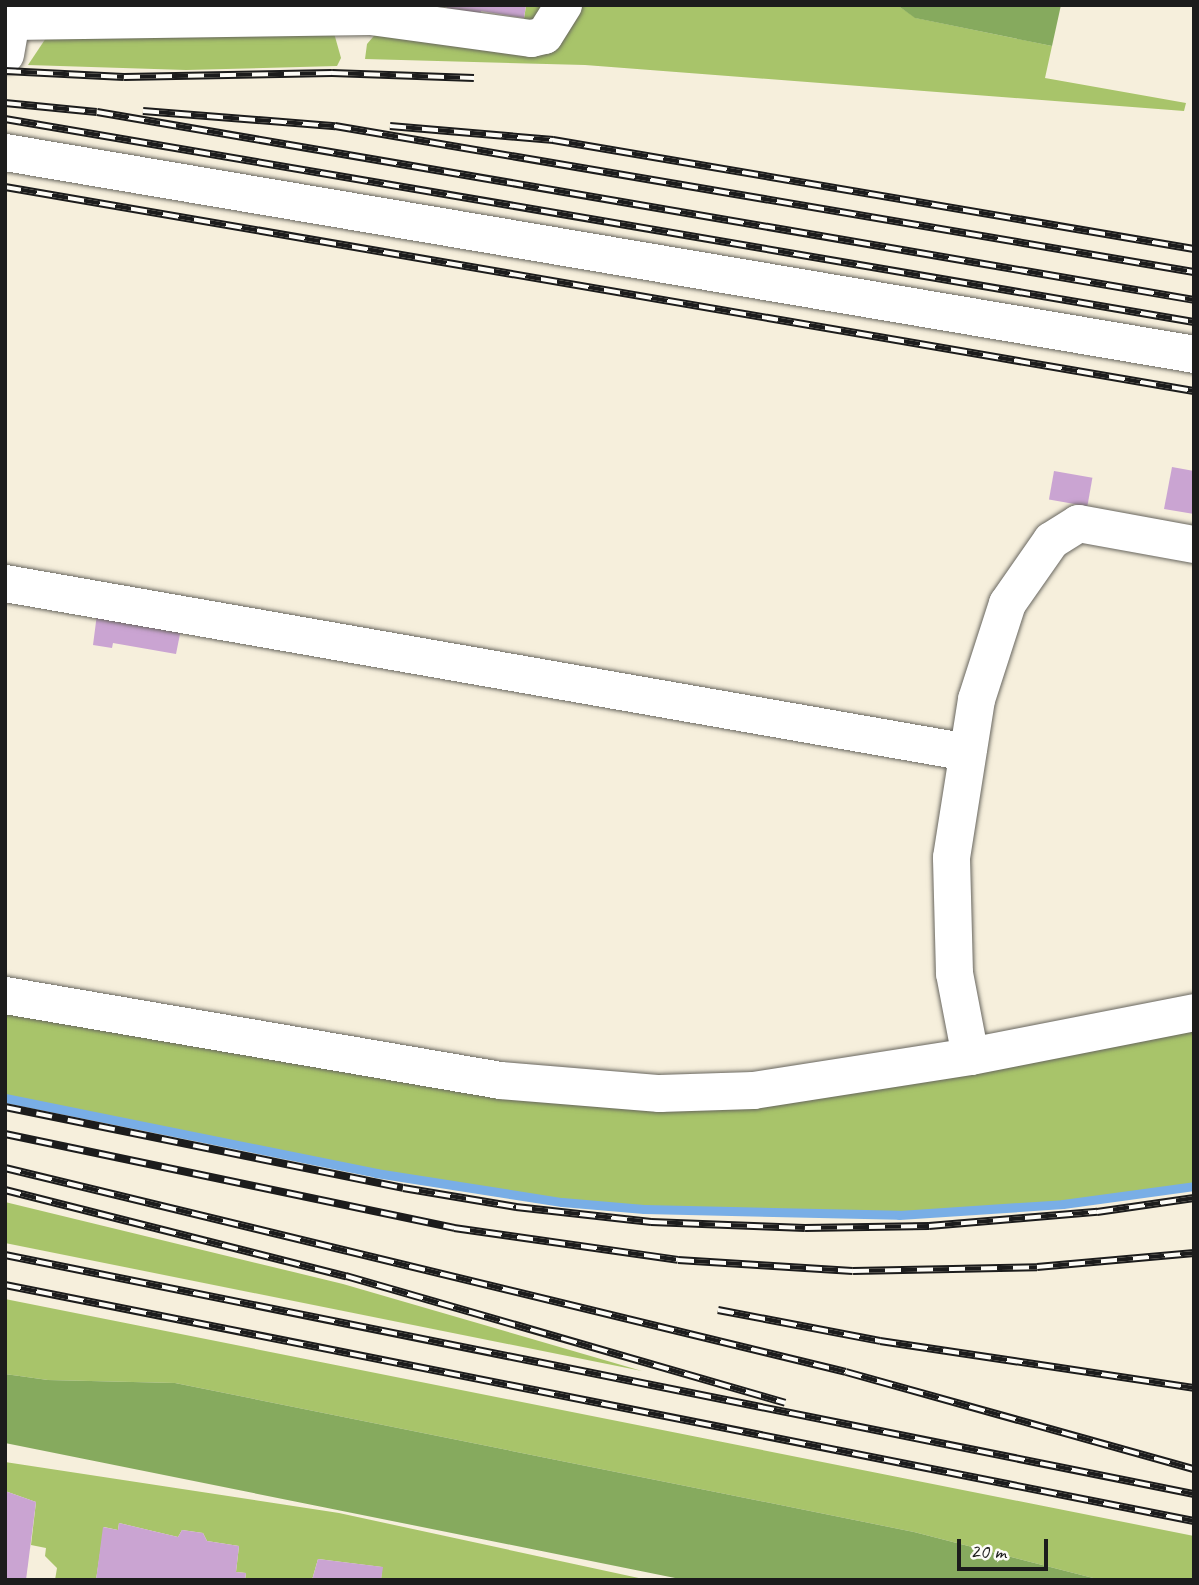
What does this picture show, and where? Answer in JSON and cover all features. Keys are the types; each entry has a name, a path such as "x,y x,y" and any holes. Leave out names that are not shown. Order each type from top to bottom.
{"lane":[{"path":"8,38 44,5"},
{"path":"8,38 370,16 531,38 544,35 563,5"},
{"path":"5,152 1194,354"},
{"path":"970,1056 954,973 950,924 951,857 967,752 984,666 1007,603 1051,540 1078,523 1194,544"},
{"path":"5,583 967,752"},
{"path":"5,995 500,1080 582,1090 753,1090 970,1056 1194,1012"}],"green space":[{"path":"526,5 897,5 916,18 1052,46 1045,78 1186,103 1184,111 585,65 365,59 367,44 379,30 523,28"},
{"path":"897,5 1061,5 1052,46 915,18"},
{"path":"50,32 334,33 341,58 337,66 186,70 28,65"},
{"path":"5,1006 545,1100 1194,1023 1194,1186 983,1210 812,1216 644,1209 491,1193 5,1098"},
{"path":"5,1202 343,1284 642,1371 5,1243"},
{"path":"5,1299 1194,1536 1194,1580 1101,1580 914,1532 175,1383 48,1380 5,1374"},
{"path":"5,1374 48,1380 175,1383 914,1532 1101,1580 685,1580 5,1443"},
{"path":"5,1462 339,1513 648,1580 381,1580 382,1567 318,1559 312,1580 245,1580 246,1573 236,1572 239,1546 207,1541 203,1533 182,1530 178,1537 119,1523 118,1530 104,1527 96,1580 55,1580 57,1568 45,1556 46,1548 31,1545 36,1502 5,1491"}],"building":[{"path":"447,5 526,5 524,18 481,11 479,21 446,15"},
{"path":"1172,467 1194,471 1194,514 1164,509"},
{"path":"1054,471 1092,478 1087,506 1049,500"},
{"path":"97,614 181,629 176,654 113,643 112,648 93,645"},
{"path":"5,1491 36,1502 26,1580 5,1580"},
{"path":"119,1523 178,1537 182,1530 203,1533 207,1541 239,1546 236,1572 246,1573 245,1580 96,1580 103,1527 118,1530"},
{"path":"318,1559 383,1567 381,1580 312,1580"}],"waterway":[{"path":"5,1098 376,1173 562,1202 644,1209 899,1215 1063,1204 1194,1186"}],"railway":[{"path":"5,71 124,77 332,73 474,78"},
{"path":"5,103 97,112 1194,300"},
{"path":"143,111 335,126 1194,272"},
{"path":"5,119 1194,322"},
{"path":"390,126 553,140 1194,249"},
{"path":"5,187 1194,391"},
{"path":"5,1107 403,1188 516,1207 651,1222 805,1228 929,1226 1097,1212 1194,1198"},
{"path":"5,1134 454,1228 678,1260 853,1271 1037,1267 1194,1253"},
{"path":"5,1168 846,1372 1194,1469"},
{"path":"5,1190 346,1276 785,1403"},
{"path":"5,1255 1194,1494"},
{"path":"5,1285 1194,1521"},
{"path":"718,1310 880,1341 1194,1388"}]}
